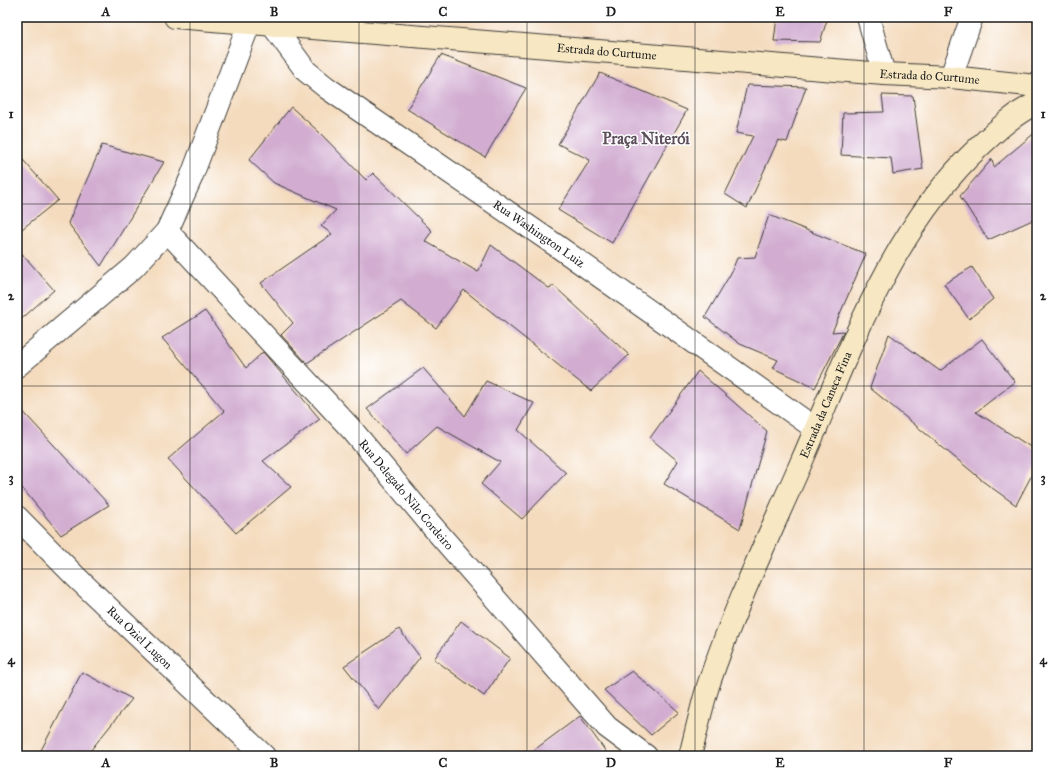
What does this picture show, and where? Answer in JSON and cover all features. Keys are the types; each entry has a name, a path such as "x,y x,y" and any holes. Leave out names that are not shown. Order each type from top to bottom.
{"street":[{"name":"Estrada do Curtume","path":"175,17 884,74 951,77 1037,86"},
{"path":"868,17 884,74"},
{"path":"951,77 972,17"},
{"path":"17,366 134,266 167,231 191,178 249,24"},
{"name":"Rua Washington Luiz","path":"273,26 306,71 327,88 557,246 816,429"},
{"path":"1002,82 1013,92 1016,100 1016,114"},
{"name":"Estrada da Caneca Fina","path":"690,756 708,687 736,611 862,322 891,261 915,222 957,168 1016,114 1037,103"},
{"name":"Rua Delegado Nilo Cordeiro","path":"167,231 353,431 437,532 607,727 646,756"},
{"name":"Rua Oziel Lugon","path":"17,517 75,576 264,756"}],"building":[{"path":"777,17 828,17 820,42 774,41"},
{"path":"441,55 526,88 485,157 407,109"},
{"path":"600,73 687,110 612,243 558,210 590,160 558,144"},
{"path":"747,85 806,87 787,142 778,140 747,208 725,194 753,136 736,133"},
{"path":"882,95 913,96 923,169 893,174 891,158 841,155 843,113 884,112"},
{"path":"291,107 318,131 366,180 373,173 432,231 425,241 478,272 491,245 550,289 553,285 629,355 591,391 464,290 436,328 401,301 307,363 281,335 293,323 261,283 332,234 321,226 336,210 274,183 249,160"},
{"path":"1037,131 1037,218 988,240 960,196 992,159 994,167"},
{"path":"102,145 164,162 101,266 68,223"},
{"path":"17,153 58,200 17,233"},
{"path":"769,215 866,254 832,332 844,331 815,388 773,368 778,360 740,344 705,317 731,273 737,258 755,257"},
{"path":"17,248 54,290 17,323"},
{"path":"972,267 993,299 969,319 944,284"},
{"path":"205,311 246,368 263,352 320,419 263,461 291,487 236,533 168,459 224,411 162,338"},
{"path":"889,334 940,371 982,339 1015,382 976,412 1037,451 1037,465 1016,505 981,480 870,388"},
{"path":"423,368 465,416 486,381 534,403 518,430 566,473 522,519 481,484 500,462 437,426 406,454 367,409"},
{"path":"698,371 767,431 740,529 664,484 678,461 650,438"},
{"path":"17,405 109,505 61,535 17,482"},
{"path":"461,621 510,658 484,696 434,659"},
{"path":"399,629 420,657 379,710 344,666"},
{"path":"632,671 679,712 651,735 604,690"},
{"path":"82,672 132,699 86,756 38,756"},
{"path":"580,716 609,756 526,756"}],"district":[{"name":"Praça Niterói","path":"646,138"}]}
